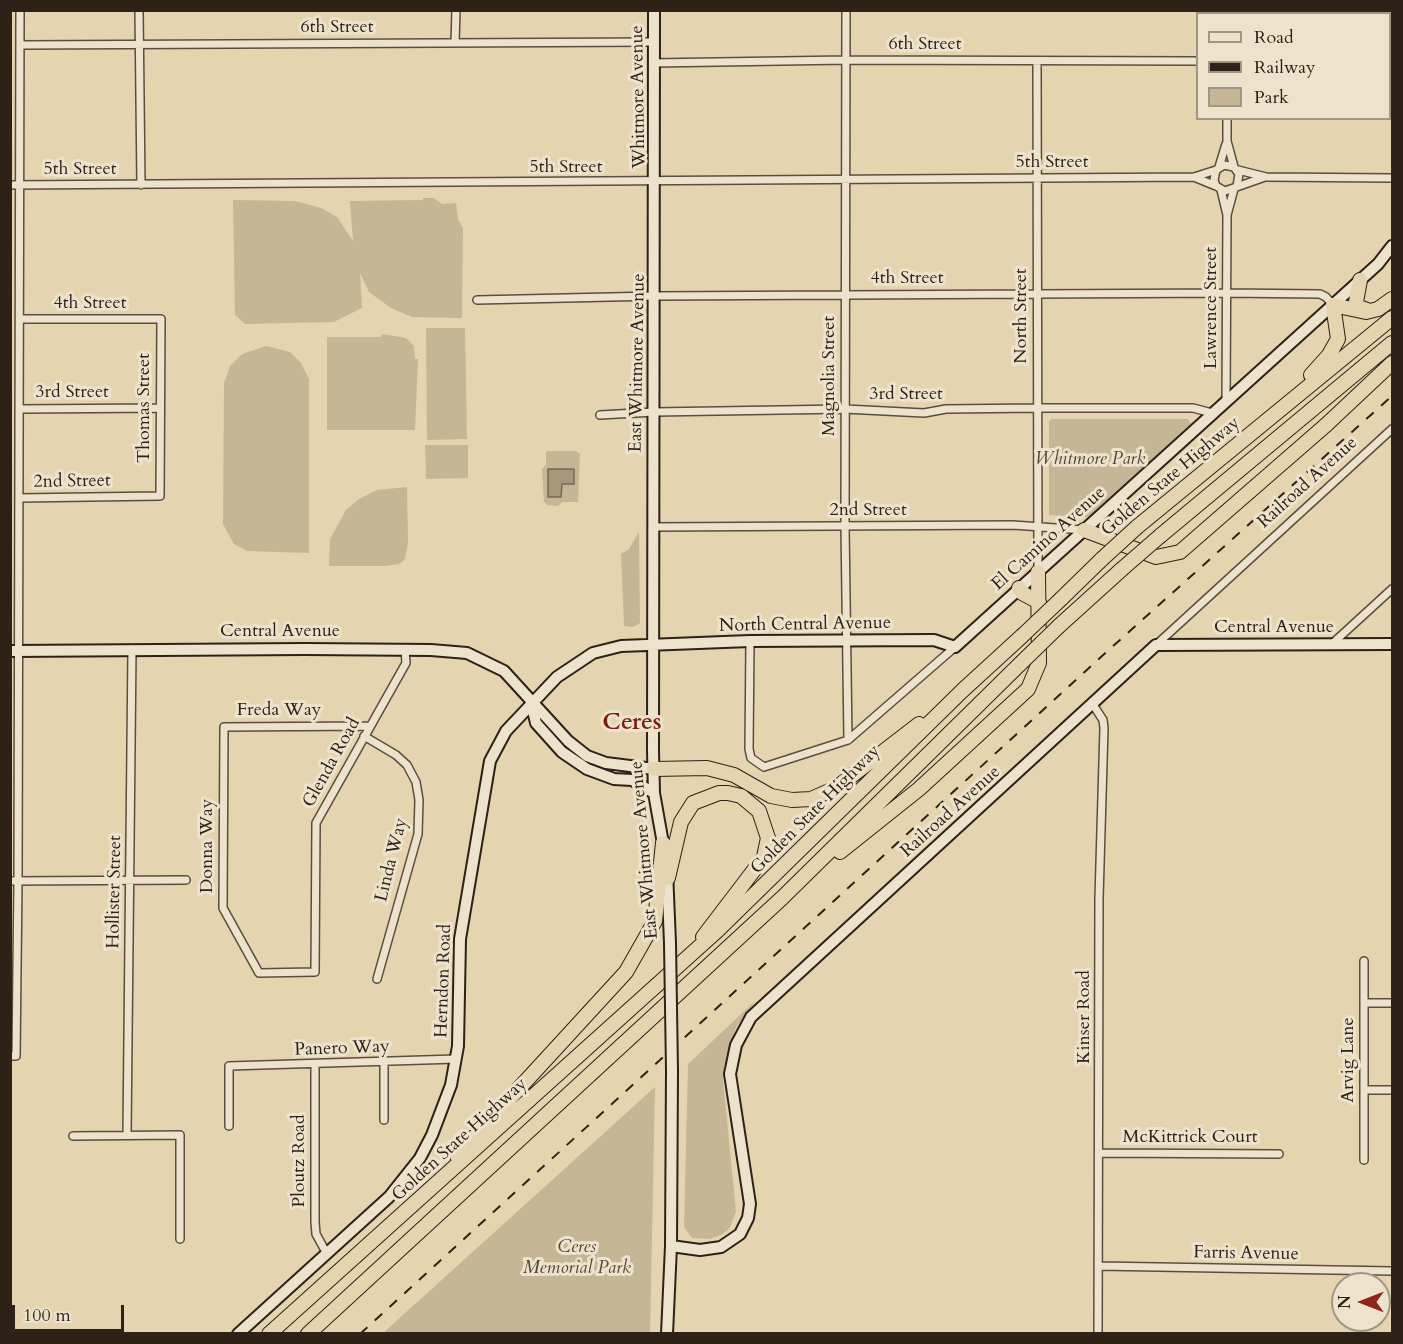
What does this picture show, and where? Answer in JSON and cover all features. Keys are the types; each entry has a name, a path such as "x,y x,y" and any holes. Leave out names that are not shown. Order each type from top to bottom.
{"highway":[{"path":"1360,280 1356,302 1359,307 1370,311"},
{"path":"1256,429 1333,349 1339,332 1333,314 1333,304 1355,311 1370,311 1392,299"},
{"name":"Golden State Highway","path":"269,1334 692,954 792,861 963,690 1137,527 1392,318"},
{"name":"Golden State Highway","path":"308,1334 782,898 1059,626 1122,568 1392,343"},
{"path":"1084,530 1156,557 1180,552 1309,440 1392,363"},
{"path":"782,898 919,789 1028,689 1039,663 1038,572"},
{"path":"1019,588 1022,593 1039,602"},
{"path":"654,769 707,768 734,775 771,796 792,800 811,799 836,788 963,690"},
{"path":"668,878 681,822 693,803 718,793 728,794 741,796 759,811 768,838 764,857 714,920 692,954"},
{"path":"405,1213 626,972 655,921 663,843"}],"street":[{"path":"13,1056 15,651 19,538 20,10"},
{"path":"139,10 141,185"},
{"path":"455,43 456,10"},
{"name":"Whitmore Avenue","path":"654,10 656,183"},
{"name":"Magnolia Street","path":"846,10 845,526 848,740"},
{"name":"6th Street","path":"20,45 654,42"},
{"name":"6th Street","path":"653,63 846,60 1196,61"},
{"name":"North Street","path":"1037,61 1038,572"},
{"path":"10,77 20,77"},
{"path":"1227,120 1227,141 1214,180 1219,188 1235,188 1266,177"},
{"path":"1227,141 1240,177 1235,188"},
{"path":"1218,169 1236,168 1266,177 1392,178"},
{"name":"5th Street","path":"10,185 656,183 1194,177 1218,169"},
{"name":"5th Street","path":"1194,177 1219,188"},
{"name":"East Whitmore Avenue","path":"656,183 653,527 654,793 668,878 670,943 671,1246 667,1334"},
{"name":"Lawrence Street","path":"1219,188 1227,215"},
{"name":"Lawrence Street","path":"1226,401 1227,215 1235,188"},
{"name":"El Camino Avenue","path":"750,641 749,749 751,758 764,768 775,766 848,740 955,647 1385,258 1392,246"},
{"name":"4th Street","path":"477,300 655,296 1227,293 1320,294 1333,304"},
{"name":"4th Street","path":"20,319 160,319"},
{"name":"Thomas Street","path":"160,319 160,496"},
{"name":"3rd Street","path":"19,409 160,408"},
{"name":"3rd Street","path":"600,415 845,409 924,413 946,410 1037,408 1194,408 1212,413"},
{"name":"Railroad Avenue","path":"671,1246 700,1250 721,1247 740,1234 748,1218 750,1204 730,1074 736,1045 751,1017 1392,429"},
{"name":"2nd Street","path":"19,498 160,496"},
{"name":"2nd Street","path":"653,527 1038,526 1084,530"},
{"path":"10,538 19,538"},
{"path":"1331,645 1392,589"},
{"name":"North Central Avenue","path":"654,644 934,640 955,647"},
{"name":"Herndon Road","path":"238,1334 389,1197 420,1158 444,1106 456,1059 459,1027 460,939 490,761 506,731 557,677 593,653 621,646 654,644"},
{"name":"Central Avenue","path":"1156,645 1392,644"},
{"name":"Central Avenue","path":"15,651 132,649 457,651 480,658 504,671 531,702"},
{"name":"Hollister Street","path":"127,1135 132,649"},
{"name":"Glenda Road","path":"315,972 316,823 406,663 405,650"},
{"path":"531,702 545,713 568,741 587,756 606,763 654,769"},
{"path":"531,702 536,723 562,752 587,769 614,779 632,780 654,793"},
{"name":"Kinser Road","path":"1092,703 1104,728 1099,898 1098,1334"},
{"name":"Freda Way","path":"224,727 369,726"},
{"name":"Donna Way","path":"224,727 223,908 259,973 315,972"},
{"name":"Linda Way","path":"364,736 396,755 407,765 416,782 419,800 418,834 377,979"},
{"path":"14,881 186,880"},
{"name":"Arvig Lane","path":"1364,961 1364,1160"},
{"path":"1364,1004 1392,1003"},
{"name":"Panero Way","path":"229,1126 229,1066 456,1059"},
{"path":"384,1063 384,1120"},
{"name":"Ploutz Road","path":"315,1065 315,1222 316,1234 327,1254"},
{"path":"1364,1090 1392,1090"},
{"path":"73,1136 180,1135 180,1239"},
{"name":"McKittrick Court","path":"1100,1153 1279,1154"},
{"name":"Farris Avenue","path":"1099,1266 1392,1271"}],"green space":[{"path":"423,198 434,198 442,204 456,203 458,219 463,228 462,318 412,317 391,308 369,292 360,273 362,308 334,322 245,324 235,315 233,200 295,201 321,208 337,217 353,241 350,201 423,200"},
{"path":"426,328 465,328 467,439 427,440"},
{"path":"382,334 406,338 414,346 415,359 418,359 415,430 327,430 327,337 381,337"},
{"path":"266,346 290,352 301,363 309,379 309,553 247,551 234,544 223,524 224,383 230,366 242,354"},
{"name":"Whitmore Park","path":"1052,419 1188,419 1191,424 1089,517 1049,515 1049,421"},
{"path":"425,445 468,445 468,478 426,479"},
{"path":"546,451 576,451 580,454 578,502 562,502 558,506 547,505 544,502 542,469 546,465"},
{"path":"407,487 408,543 405,559 399,564 385,566 329,566 330,539 346,510 359,499 377,490"},
{"path":"639,532 640,623 633,627 624,626 621,554 629,549"},
{"path":"755,1001 735,1029 723,1079 736,1212 729,1229 721,1235 710,1239 692,1238 684,1227 688,1064"},
{"name":"Ceres Memorial Park","path":"655,1087 650,1333 383,1333"}],"shaded area":[{"path":"548,469 574,469 574,484 562,484 561,497 548,497"}],"railway":[{"path":"360,1334 1102,656 1392,396"}],"district":[{"name":"Ceres","path":"632,723"}]}
